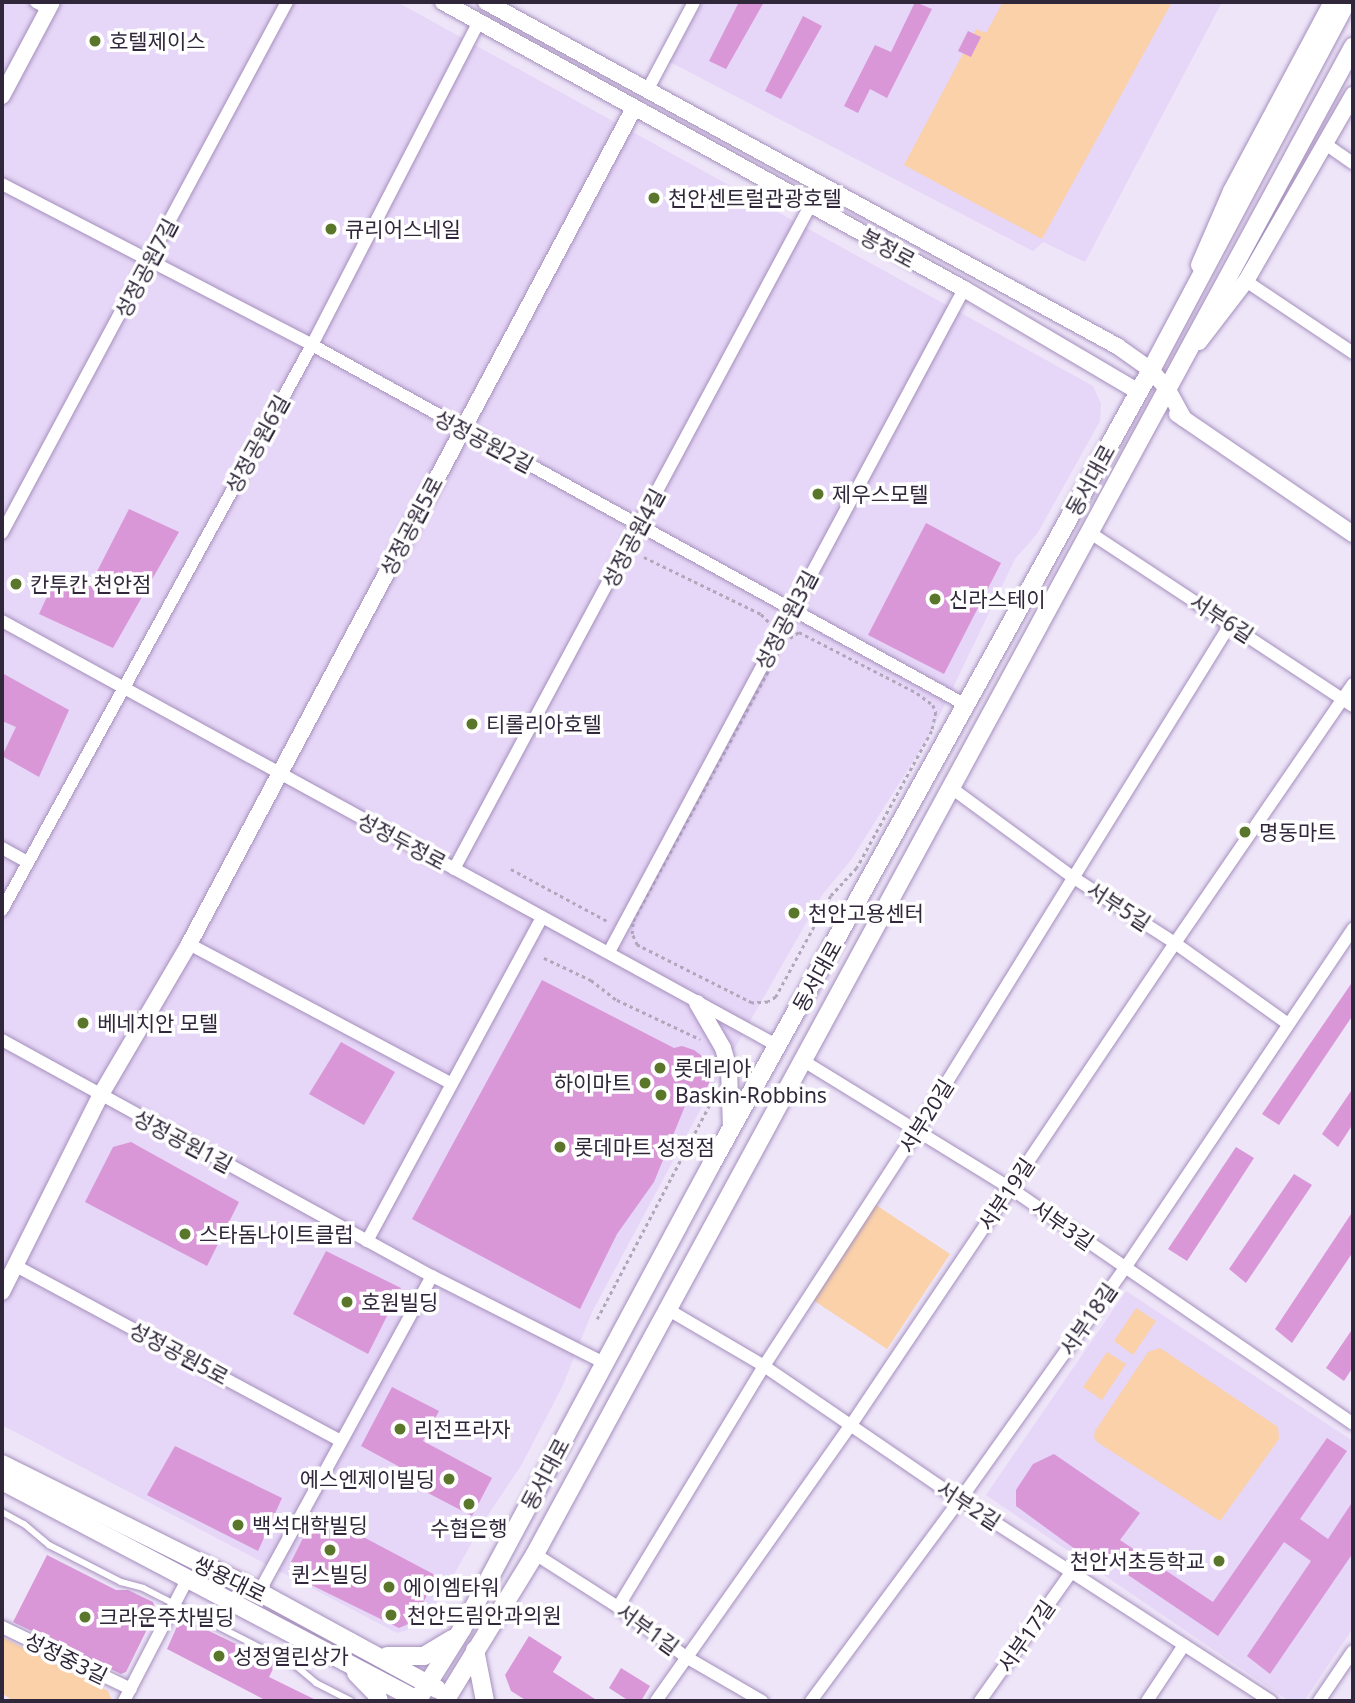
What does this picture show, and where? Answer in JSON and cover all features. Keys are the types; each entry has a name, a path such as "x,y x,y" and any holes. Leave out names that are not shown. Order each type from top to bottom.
{"main road":[{"name":"동서대로","path":"418,1701 462,1629 731,1129 1139,392 1347,2"},
{"name":"동서대로","path":"449,1700 475,1650 535,1554 1353,47"},
{"name":"봉정로","path":"1139,392 1164,396"},
{"name":"성정두정로","path":"778,1046 802,1060"},
{"name":"쌍용대로","path":"2,1464 366,1649 428,1683 449,1700"},
{"name":"쌍용대로","path":"2,1480 418,1701"},
{"path":"366,1649 386,1656 424,1656 445,1646 462,1629"},
{"path":"475,1650 485,1701"},
{"path":"335,1655 366,1681 379,1701"}],"street":[{"name":"성정공원7길","path":"2,533 150,262 287,2"},
{"name":"봉정로","path":"443,2 964,289 1139,392"},
{"name":"봉정로","path":"486,2 1063,314 1151,370 1164,396 1184,419 1353,534"},
{"path":"648,89 694,2"},
{"path":"1163,348 1231,191 1332,2"},
{"path":"2,96 46,4"},
{"name":"성정공원6길","path":"2,910 312,345 479,22"},
{"path":"1184,361 1246,281 1353,94"},
{"name":"성정공원5로","path":"2,1292 100,1096 189,944 634,108"},
{"path":"1324,144 1353,163"},
{"name":"성정공원2길","path":"2,184 312,345 461,430 640,524 964,704"},
{"name":"성정공원4길","path":"454,869 810,206"},
{"path":"1246,281 1353,353"},
{"name":"성정공원3길","path":"609,952 964,289"},
{"name":"서부6길","path":"1089,532 1348,702"},
{"name":"성정두정로","path":"2,621 279,776 609,952 778,1046"},
{"name":"서부20길","path":"618,1607 764,1366 916,1132 1231,623"},
{"name":"서부19길","path":"656,1701 851,1425 1175,943 1348,702 1353,684"},
{"name":"서부5길","path":"950,787 1074,878 1175,943 1287,1024"},
{"path":"2,848 27,862"},
{"path":"367,1241 542,917"},
{"name":"서부18길","path":"811,1701 960,1500 1125,1268 1353,929"},
{"path":"189,944 450,1083"},
{"path":"697,1003 723,1048 729,1069 731,1129"},
{"name":"성정공원1길","path":"2,1040 432,1276 604,1363"},
{"name":"서부3길","path":"802,1060 1010,1188 1353,1424"},
{"name":"성정공원5로","path":"16,1266 341,1441"},
{"path":"258,1592 432,1276"},
{"name":"서부2길","path":"667,1309 764,1366 960,1500 1271,1701"},
{"name":"서부1길","path":"535,1554 618,1607 686,1657 762,1701"},
{"name":"서부17길","path":"980,1701 1072,1571"},
{"path":"127,1695 187,1580"},
{"name":"성정중3길","path":"2,1627 127,1695"},
{"path":"1147,1701 1184,1645"},
{"path":"1319,1701 1353,1651"}],"lane":[{"path":"2,1512 24,1524 49,1545 121,1582 143,1588 296,1666 316,1683 351,1701"}],"path":[{"path":"644,556 761,614 769,622"},
{"path":"799,632 811,636 918,693 933,705 936,712 932,731 857,868 831,896 776,998 768,1003 751,1003 637,945 632,934 633,921 790,636 799,632"},
{"path":"511,869 607,923 614,918"},
{"path":"544,958 591,980 617,1000 703,1041"},
{"path":"597,1319 715,1093"}],"shaded area":[{"path":"2,2 397,2 1093,386 1101,404 1100,421 1037,534 1015,559 932,731 851,860 822,895 712,1088 592,1312 563,1385 522,1464 484,1521 426,1624 397,1633 2,1425"},
{"path":"702,2 1222,2 1085,262 1043,242 1033,251 670,62"},
{"path":"1003,2 1172,2 1042,239 904,165 976,29 986,33"},
{"path":"876,1205 950,1254 887,1349 813,1300"},
{"name":"천안서초등학교","path":"1126,1291 1353,1441 1353,1628 1304,1701 1289,1701 986,1495"},
{"path":"1136,1308 1156,1321 1133,1355 1114,1341"},
{"path":"1160,1348 1278,1427 1279,1439 1220,1521 1097,1442 1094,1437 1095,1431 1148,1352"},
{"path":"1107,1352 1126,1364 1102,1400 1083,1387"},
{"path":"2,1637 108,1691 112,1701 13,1701 2,1693"}],"building":[{"path":"739,2 764,2 726,69 709,61"},
{"path":"915,2 932,9 887,98 870,89 858,113 844,106 875,45 891,52"},
{"path":"803,16 822,26 781,99 765,91"},
{"path":"968,31 981,37 971,57 958,51"},
{"path":"129,509 179,532 113,648 39,614 57,575 88,589"},
{"name":"신라스테이","path":"926,523 1001,563 944,674 868,635"},
{"path":"2,673 69,710 39,777 2,756 16,727 2,721"},
{"name":"롯데마트 성정점","path":"542,980 674,1048 682,1046 694,1050 706,1059 711,1070 709,1084 701,1096 685,1106 654,1182 617,1234 580,1309 412,1219"},
{"path":"1353,981 1353,1015 1279,1125 1262,1114"},
{"path":"341,1042 395,1072 364,1125 309,1094"},
{"path":"1353,1088 1353,1124 1338,1147 1322,1134"},
{"name":"스타돔나이트클럽","path":"131,1142 239,1202 207,1266 85,1202 113,1147"},
{"path":"1236,1147 1254,1158 1187,1261 1168,1249"},
{"path":"1294,1174 1312,1185 1246,1283 1229,1269"},
{"path":"1353,1211 1353,1252 1292,1343 1275,1329"},
{"name":"호원빌딩","path":"326,1251 401,1288 368,1354 293,1314"},
{"path":"1353,1328 1353,1367 1344,1381 1326,1368"},
{"path":"392,1387 439,1411 423,1441 492,1478 472,1516 405,1481 409,1472 361,1446"},
{"path":"1327,1438 1347,1451 1300,1519 1328,1539 1353,1501 1353,1553 1270,1674 1247,1656 1311,1561 1284,1542 1218,1636 1106,1560 1101,1568 1016,1506 1016,1490 1033,1464 1054,1454 1140,1513 1120,1540 1213,1602"},
{"name":"백석대학빌딩","path":"175,1446 282,1498 258,1551 147,1495"},
{"path":"316,1512 437,1576 413,1622 399,1628 297,1578 291,1562"},
{"name":"크라운주차빌딩","path":"47,1555 116,1590 128,1590 153,1602 156,1611 126,1672 121,1674 13,1622"},
{"path":"188,1621 276,1663 269,1677 318,1701 267,1701 167,1649 178,1624"},
{"path":"529,1636 562,1657 553,1672 598,1701 527,1701 511,1691 505,1675"},
{"path":"621,1668 650,1686 641,1701 629,1701 609,1688"}],"place":[{"name":"호텔제이스","path":"95,41"},
{"name":"천안센트럴관광호텔","path":"654,198"},
{"name":"큐리어스네일","path":"331,229"},
{"name":"제우스모텔","path":"818,494"},
{"name":"칸투칸 천안점","path":"16,584"},
{"name":"신라스테이","path":"935,599"},
{"name":"티롤리아호텔","path":"472,724"},
{"name":"명동마트","path":"1245,832"},
{"name":"천안고용센터","path":"794,913"},
{"name":"베네치안 모텔","path":"83,1023"},
{"name":"롯데리아","path":"660,1068"},
{"name":"하이마트","path":"645,1083"},
{"name":"Baskin-Robbins","path":"661,1095"},
{"name":"롯데마트 성정점","path":"560,1147"},
{"name":"스타돔나이트클럽","path":"185,1234"},
{"name":"호원빌딩","path":"347,1302"},
{"name":"리전프라자","path":"400,1429"},
{"name":"에스엔제이빌딩","path":"449,1479"},
{"name":"수협은행","path":"469,1504"},
{"name":"백석대학빌딩","path":"238,1525"},
{"name":"퀸스빌딩","path":"330,1550"},
{"name":"천안서초등학교","path":"1219,1561"},
{"name":"에이엠타워","path":"389,1587"},
{"name":"천안드림안과의원","path":"391,1615"},
{"name":"크라운주차빌딩","path":"85,1617"},
{"name":"성정열린상가","path":"219,1656"}]}
